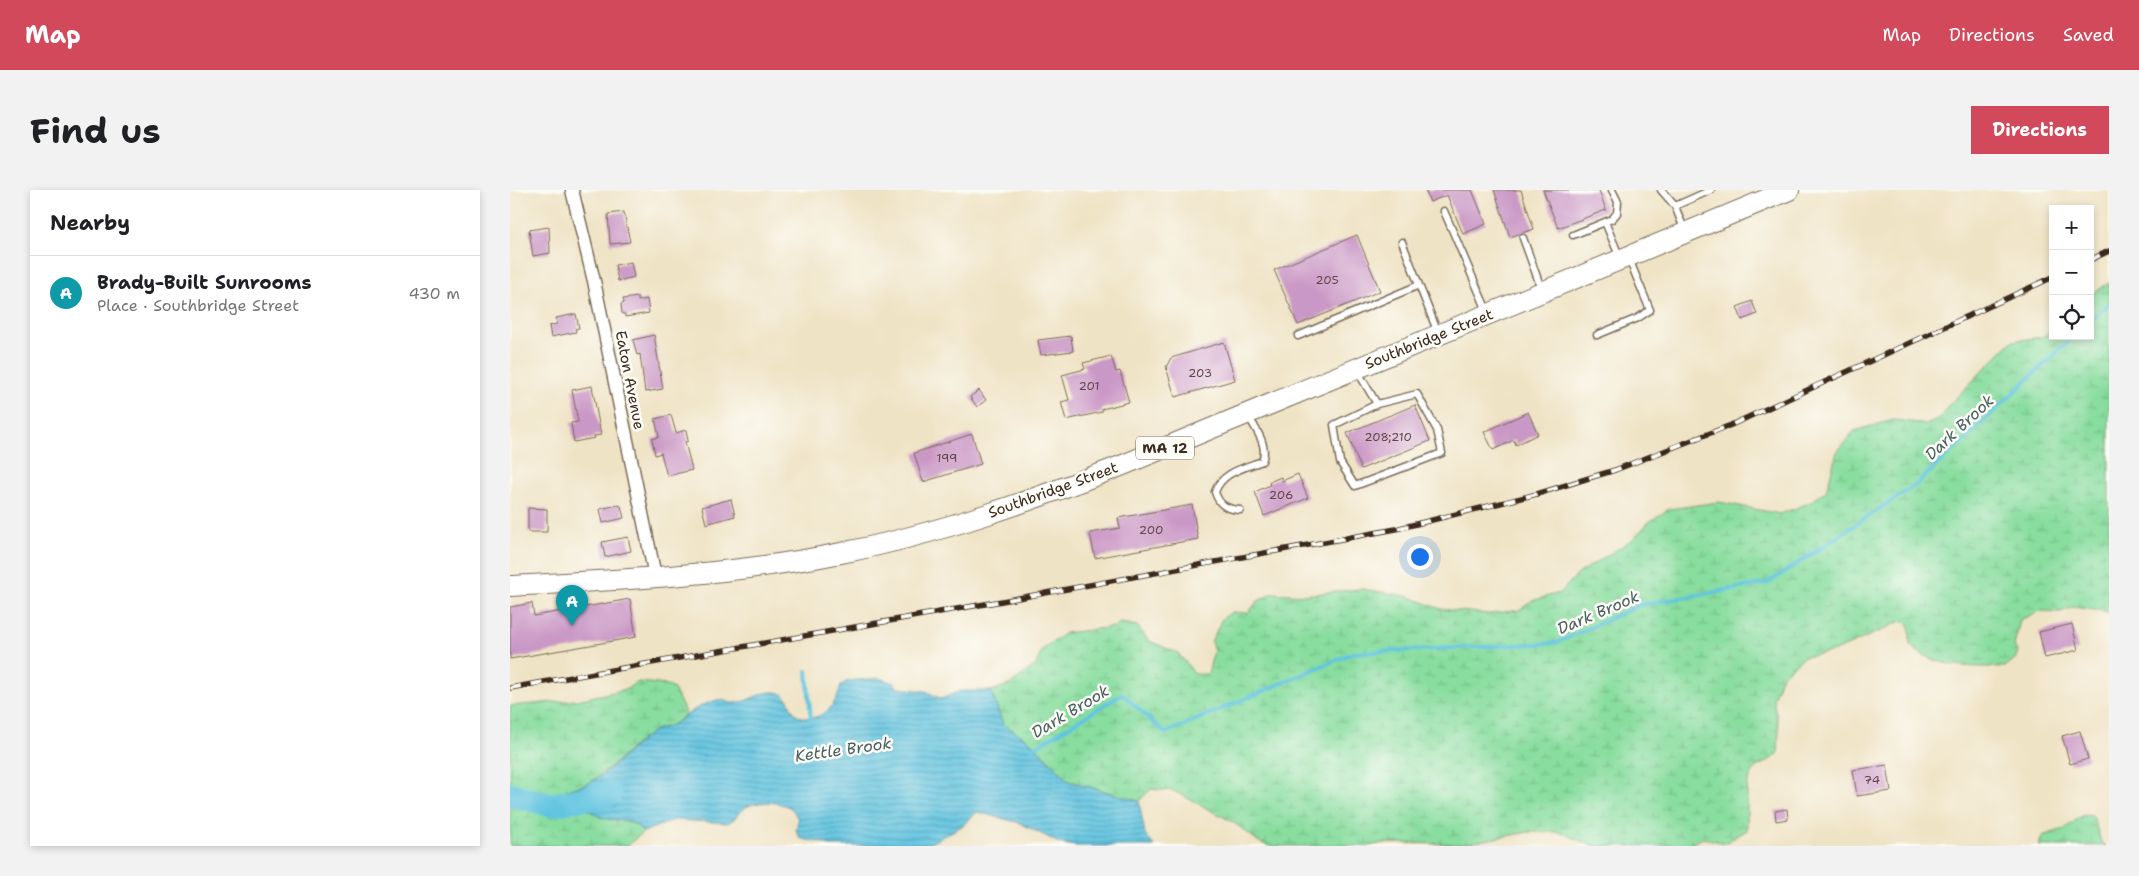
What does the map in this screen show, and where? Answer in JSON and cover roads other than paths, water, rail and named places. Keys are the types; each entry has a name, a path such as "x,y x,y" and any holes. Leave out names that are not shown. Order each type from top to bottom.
{"main road":[{"name":"Southbridge Street","path":"510,586 740,569 842,553 932,531 1061,489 1788,190"}],"street":[{"name":"Eaton Avenue","path":"572,190 594,281 655,576"}],"lane":[{"path":"1573,235 1612,219 1617,213 1618,202 1612,190"},
{"path":"1661,190 1675,206 1685,233"},
{"path":"1675,206 1711,190"},
{"path":"1444,211 1489,314"},
{"path":"1597,335 1638,318 1650,310 1605,222"},
{"path":"1523,238 1543,292"},
{"path":"1402,242 1439,335"},
{"path":"1298,336 1419,285"},
{"path":"1356,369 1377,404"},
{"path":"1417,394 1437,430 1442,454 1355,486 1340,462 1334,425 1377,404 1417,394"},
{"path":"1240,510 1230,510 1222,505 1215,492 1218,484 1226,476 1262,461 1264,456 1263,445 1247,414"}],"water":[{"path":"879,678 894,683 898,688 926,691 941,699 960,691 991,691 1003,724 1030,741 1069,781 1139,801 1145,834 1154,846 1074,846 1059,843 1020,823 977,812 962,826 925,846 831,846 800,838 796,830 798,820 796,814 789,807 768,802 746,807 728,823 674,820 643,832 638,826 628,821 608,819 596,815 582,805 567,790 597,778 637,743 656,730 673,725 695,709 712,701 720,700 731,703 745,701 768,692 780,693 788,699 797,715 810,718 822,714 831,707 841,685 848,681"}],"waterway":[{"name":"Dark Brook","path":"2094,317 2109,304"},
{"name":"Dark Brook","path":"1032,749 1122,694 1165,733 1353,653 1556,643 1640,605 1768,583 1917,484 2070,340"},
{"path":"807,671 811,721"},
{"name":"Kettle Brook","path":"510,794 550,805 610,794"}],"railway":[{"path":"2094,258 2109,251"},
{"path":"510,688 1396,529 1537,494 1615,470 1731,425 2049,279"}],"place":[{"name":"Brady-Built Sunrooms","path":"572,626"}]}
